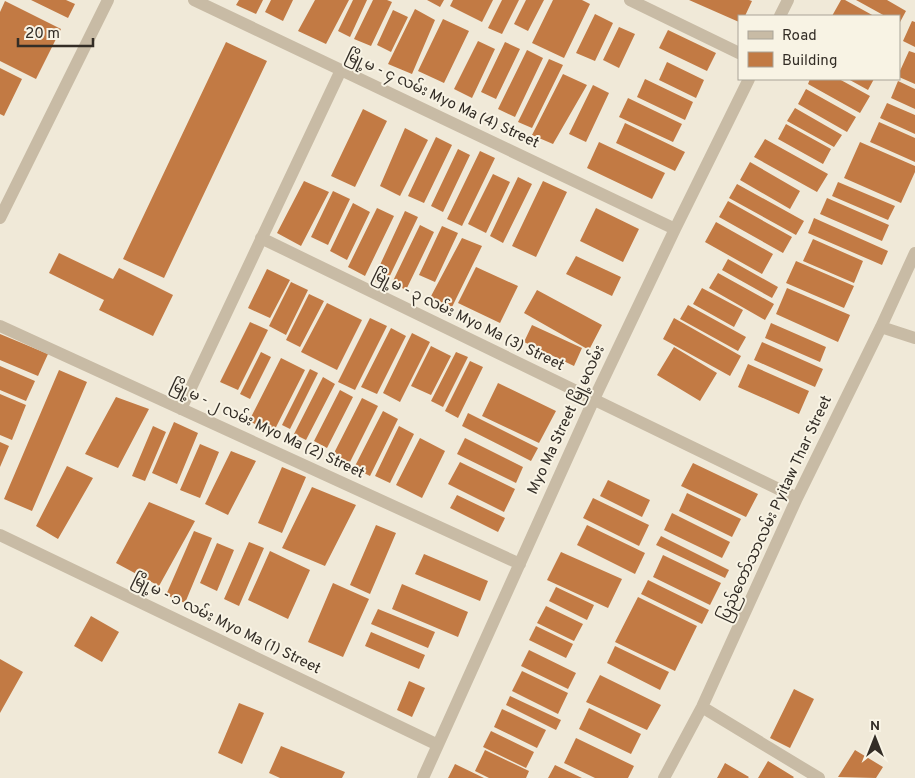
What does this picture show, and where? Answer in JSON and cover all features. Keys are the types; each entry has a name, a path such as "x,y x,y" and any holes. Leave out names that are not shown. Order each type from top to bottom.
{"street":[{"path":"0,218 108,0"},
{"name":"မြို့မ - ၄ လမ်း Myo Ma (4) Street","path":"194,0 675,228"},
{"path":"630,0 738,53"},
{"path":"780,15 788,0"},
{"path":"182,409 340,70"},
{"name":"Myo Ma Street မြို့မလမ်း","path":"423,778 594,399 675,228 749,80"},
{"name":"မြို့မ - ၃ လမ်း Myo Ma (3) Street","path":"261,238 797,498"},
{"name":"ပြည်တော်သာလမ်း Pyitaw Thar Street","path":"664,778 702,707 797,498 915,253"},
{"name":"မြို့မ - ၂ လမ်း Myo Ma (2) Street","path":"0,326 520,564"},
{"path":"881,327 915,338"},
{"name":"မြို့မ - ၁ လမ်း Myo Ma (1) Street","path":"0,535 438,745"},
{"path":"702,707 819,778"}],"building":[{"path":"31,0 66,0 75,4 68,18"},
{"path":"239,0 263,0 256,14 236,5"},
{"path":"271,0 293,0 283,21 265,12"},
{"path":"315,0 349,0 326,44 298,31"},
{"path":"353,0 367,0 350,37 338,31"},
{"path":"373,0 392,2 371,46 354,39"},
{"path":"427,0 444,0 440,7"},
{"path":"453,0 493,0 482,22 450,6"},
{"path":"502,0 519,0 502,34 488,28"},
{"path":"526,0 544,0 528,31 514,24"},
{"path":"553,0 582,0 590,4 564,58 532,43"},
{"path":"689,0 752,1 745,15 738,15 738,22"},
{"path":"841,0 845,0 872,15 833,15"},
{"path":"856,0 887,0 906,11 900,22 900,15 883,15"},
{"path":"5,1 61,29 36,79 0,61 0,12"},
{"path":"415,9 435,20 412,74 388,64"},
{"path":"393,10 408,17 391,52 377,45"},
{"path":"595,14 613,23 595,61 576,53"},
{"path":"443,19 469,31 444,83 418,71"},
{"path":"912,21 915,22 915,47 903,41"},
{"path":"619,27 635,34 619,68 603,60"},
{"path":"668,30 716,53 707,71 659,48"},
{"path":"478,41 495,49 472,98 454,89"},
{"path":"226,42 267,61 164,278 123,259"},
{"path":"505,42 520,49 496,99 481,92"},
{"path":"527,50 543,58 515,117 498,109"},
{"path":"909,51 915,53 915,84 900,77 900,71"},
{"path":"549,59 563,65 532,128 518,122"},
{"path":"667,62 704,80 696,98 659,80"},
{"path":"0,68 22,79 4,116 0,114"},
{"path":"563,74 587,85 553,144 532,135"},
{"path":"645,79 693,102 685,120 637,97"},
{"path":"810,80 841,80 870,96 860,113 808,84"},
{"path":"850,80 873,80 868,90"},
{"path":"898,81 915,89 915,109 891,98"},
{"path":"593,85 609,93 586,142 569,134"},
{"path":"806,89 856,117 847,132 798,104"},
{"path":"628,98 682,124 673,142 619,117"},
{"path":"887,103 915,115 915,134 880,118"},
{"path":"795,108 842,135 834,147 787,121"},
{"path":"363,109 387,121 355,187 331,176"},
{"path":"879,122 915,138 915,162 870,142"},
{"path":"625,123 685,152 675,171 616,143"},
{"path":"786,124 831,149 823,164 778,139"},
{"path":"405,128 428,140 400,196 380,186"},
{"path":"436,137 452,145 424,203 408,196"},
{"path":"765,139 828,174 817,192 754,157"},
{"path":"599,142 665,173 652,199 587,168"},
{"path":"860,142 915,166 915,172 901,203 844,178"},
{"path":"458,149 470,155 443,212 431,206"},
{"path":"480,151 495,158 462,226 447,219"},
{"path":"750,162 800,191 790,209 740,180"},
{"path":"493,174 510,182 486,233 468,224"},
{"path":"518,177 532,184 503,243 490,236"},
{"path":"304,181 329,192 301,246 277,233"},
{"path":"543,181 567,192 536,257 512,246"},
{"path":"838,182 895,206 888,220 832,196"},
{"path":"737,184 804,221 796,235 729,198"},
{"path":"333,191 350,199 328,245 311,237"},
{"path":"827,198 889,225 882,241 820,214"},
{"path":"728,201 792,237 783,253 719,217"},
{"path":"353,203 370,212 347,260 330,251"},
{"path":"377,208 394,216 365,276 348,267"},
{"path":"596,208 639,229 623,262 580,241"},
{"path":"405,211 418,217 385,286 373,280"},
{"path":"814,218 888,251 882,265 808,233"},
{"path":"716,222 773,254 762,274 705,242"},
{"path":"420,225 434,232 406,290 392,283"},
{"path":"442,226 458,233 435,282 419,275"},
{"path":"462,238 482,246 452,307 430,298"},
{"path":"813,239 863,261 854,283 803,261"},
{"path":"59,253 113,279 119,268 173,295 153,336 99,310 104,300 49,273"},
{"path":"576,256 621,277 612,296 566,274"},
{"path":"728,259 778,287 772,298 722,270"},
{"path":"796,261 854,286 844,308 786,283"},
{"path":"476,267 518,286 500,323 458,303"},
{"path":"267,269 290,280 270,318 248,308"},
{"path":"718,273 774,304 765,320 709,288"},
{"path":"291,282 308,290 286,335 269,326"},
{"path":"702,288 743,310 734,327 693,304"},
{"path":"787,288 850,315 838,342 776,314"},
{"path":"537,290 602,325 589,350 524,313"},
{"path":"309,294 324,301 300,347 286,340"},
{"path":"327,303 362,320 337,370 301,352"},
{"path":"688,305 746,337 738,351 680,319"},
{"path":"370,318 387,326 355,390 338,382"},
{"path":"674,318 741,356 730,376 663,339"},
{"path":"250,322 268,330 238,390 220,382"},
{"path":"771,323 826,347 820,362 765,338"},
{"path":"532,325 582,348 574,366 524,342"},
{"path":"391,328 406,336 377,394 361,387"},
{"path":"412,333 430,342 400,402 383,393"},
{"path":"0,334 48,354 38,376 0,360"},
{"path":"762,342 823,369 815,387 754,360"},
{"path":"431,346 451,356 431,395 411,386"},
{"path":"674,347 717,373 700,401 657,375"},
{"path":"261,352 271,357 250,399 240,394"},
{"path":"456,352 468,357 443,407 431,401"},
{"path":"281,358 305,370 273,433 249,421"},
{"path":"470,361 483,367 458,418 445,411"},
{"path":"748,364 809,391 799,414 738,387"},
{"path":"0,366 35,381 26,401 0,390"},
{"path":"310,369 318,373 290,429 282,425"},
{"path":"59,370 87,382 32,511 4,499"},
{"path":"323,377 335,384 306,440 294,434"},
{"path":"498,383 556,411 539,443 482,416"},
{"path":"340,390 353,397 327,448 314,441"},
{"path":"0,394 26,405 12,440 0,435"},
{"path":"116,397 149,409 118,468 85,454"},
{"path":"362,398 378,406 348,466 332,457"},
{"path":"383,411 398,419 370,476 354,468"},
{"path":"468,413 538,448 531,461 462,426"},
{"path":"174,422 198,433 177,484 152,473"},
{"path":"153,426 166,432 145,481 132,476"},
{"path":"399,426 414,434 390,483 375,476"},
{"path":"420,438 445,451 422,498 396,485"},
{"path":"465,438 523,467 516,483 457,454"},
{"path":"0,442 9,446 0,467"},
{"path":"200,444 219,452 200,498 180,490"},
{"path":"231,451 256,461 228,515 205,504"},
{"path":"460,462 515,489 504,512 448,484"},
{"path":"693,463 758,494 746,517 681,486"},
{"path":"67,466 93,478 58,539 36,526"},
{"path":"282,467 306,477 282,533 258,523"},
{"path":"608,480 650,500 642,517 600,496"},
{"path":"312,487 356,505 325,566 282,548"},
{"path":"687,493 741,519 732,537 679,511"},
{"path":"457,495 505,518 498,532 450,508"},
{"path":"593,498 649,525 639,546 583,518"},
{"path":"149,502 195,521 159,586 116,563"},
{"path":"672,513 730,542 722,558 664,530"},
{"path":"376,525 396,533 370,594 350,585"},
{"path":"587,525 645,553 635,574 577,545"},
{"path":"194,531 212,538 185,603 166,595"},
{"path":"661,536 729,570 725,578 656,545"},
{"path":"249,542 264,548 239,606 224,599"},
{"path":"217,543 234,550 217,591 200,583"},
{"path":"270,551 310,570 288,619 248,600"},
{"path":"561,552 622,579 608,608 547,580"},
{"path":"424,554 488,581 480,601 415,574"},
{"path":"663,555 721,583 710,605 653,577"},
{"path":"648,580 709,610 702,624 641,594"},
{"path":"333,583 369,599 343,657 308,642"},
{"path":"402,584 468,612 458,637 392,609"},
{"path":"556,587 594,605 587,620 549,601"},
{"path":"638,597 697,626 675,671 615,642"},
{"path":"546,606 583,624 574,641 537,623"},
{"path":"378,609 435,632 428,648 371,624"},
{"path":"91,616 119,632 102,662 74,646"},
{"path":"536,626 573,644 566,658 529,640"},
{"path":"371,632 425,655 419,669 365,646"},
{"path":"615,646 669,672 660,690 607,663"},
{"path":"529,650 576,673 568,689 521,666"},
{"path":"0,659 23,672 0,713"},
{"path":"522,671 568,693 558,714 512,691"},
{"path":"600,675 661,705 647,730 586,702"},
{"path":"409,681 425,688 412,717 397,710"},
{"path":"794,689 814,699 790,748 770,738"},
{"path":"510,696 561,720 556,730 506,705"},
{"path":"239,703 264,713 242,764 218,753"},
{"path":"589,708 641,734 631,754 579,729"},
{"path":"502,709 546,730 537,748 494,727"},
{"path":"491,731 534,752 526,768 483,747"},
{"path":"576,738 634,766 628,778 595,778 564,763"},
{"path":"281,746 345,772 342,778 280,778 269,773"},
{"path":"485,750 529,771 526,778 489,778 475,771"},
{"path":"855,750 883,767 876,778 838,777"},
{"path":"768,761 794,777 758,778"},
{"path":"725,763 749,777 717,778"},
{"path":"455,764 484,778 448,778"},
{"path":"555,765 582,778 548,778"}]}
